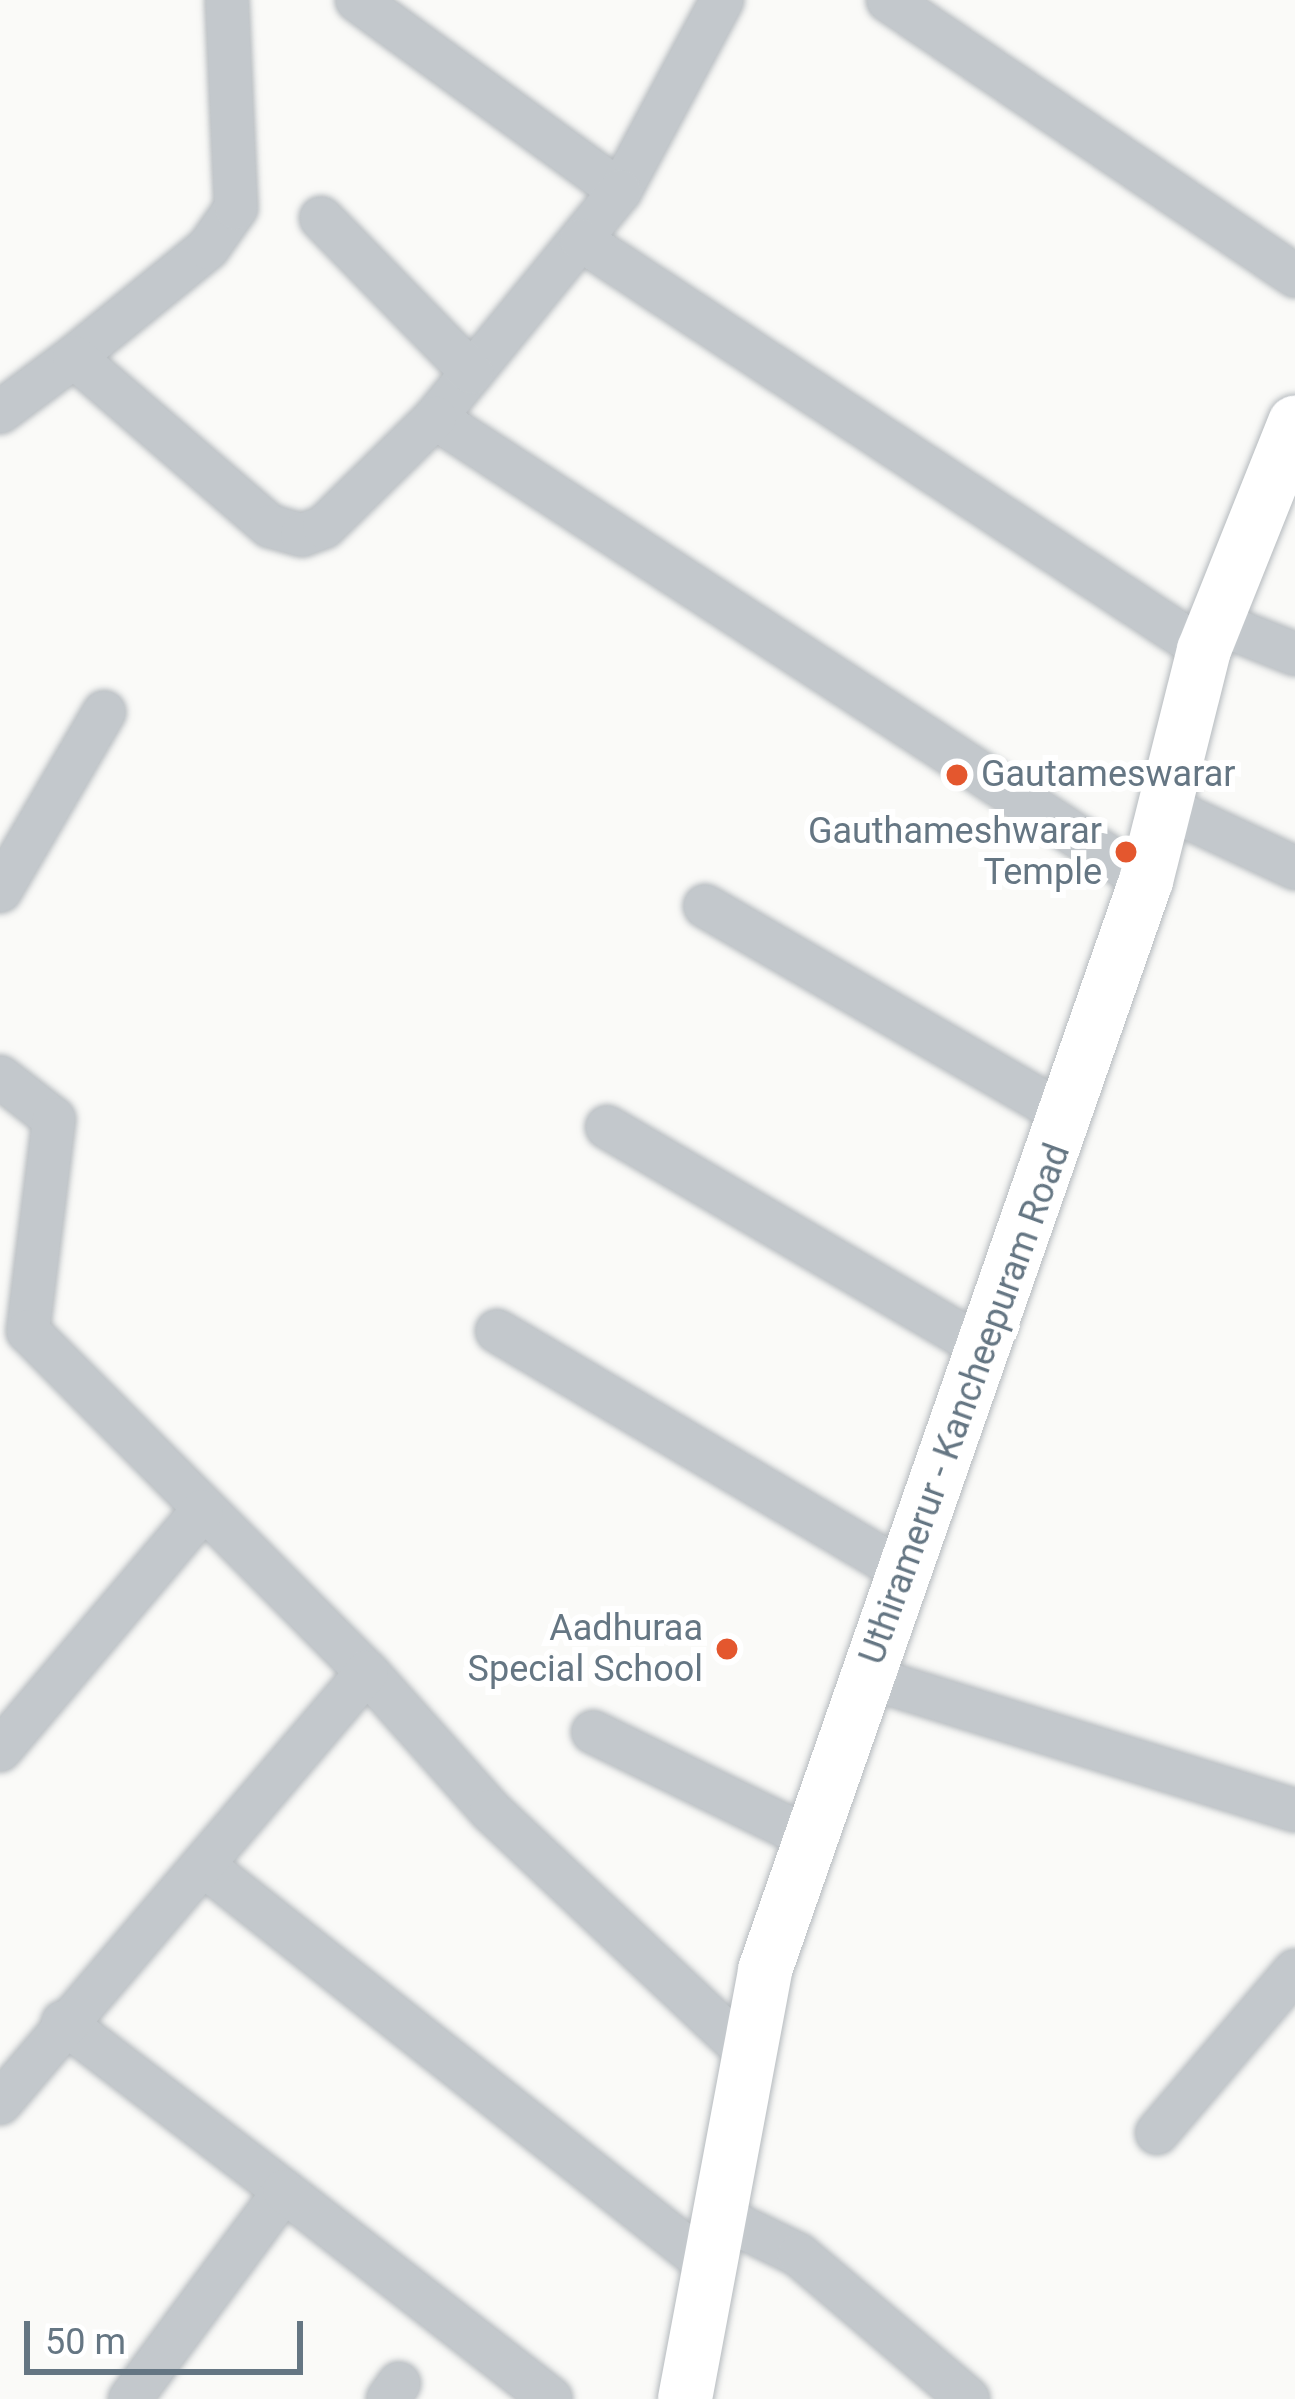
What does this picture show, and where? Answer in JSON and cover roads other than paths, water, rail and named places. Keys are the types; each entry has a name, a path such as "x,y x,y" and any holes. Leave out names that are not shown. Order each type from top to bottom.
{"main road":[{"name":"Uthiramerur - Kancheepuram Road","path":"686,2399 765,1970 1146,881 1210,636 1295,422"}],"street":[{"path":"0,412 208,248 236,208 227,0"},
{"path":"356,0 620,191"},
{"path":"888,0 1295,276"},
{"path":"74,356 270,526 302,535 324,526 435,418 620,191 709,4"},
{"path":"321,218 472,373"},
{"path":"581,240 1210,636 1295,654"},
{"path":"435,418 1146,881"},
{"path":"0,891 104,712"},
{"path":"1165,807 1295,868"},
{"path":"705,906 1067,1116"},
{"path":"0,1077 54,1119 9,1334 202,1511 367,1672 491,1811 748,2054"},
{"path":"607,1127 985,1349"},
{"path":"497,1331 905,1572"},
{"path":"0,1750 202,1511"},
{"path":"0,2103 63,2022 367,1672"},
{"path":"867,1677 1295,1810"},
{"path":"592,1732 811,1839"},
{"path":"203,1865 714,2241 799,2255 968,2399"},
{"path":"1156,2133 1295,1971"},
{"path":"63,2022 550,2399"},
{"path":"130,2399 284,2191"}],"place":[{"name":"Gautameswarar","path":"957,775"},
{"name":"Gauthameshwarar Temple","path":"1126,852"},
{"name":"Aadhuraa Special School","path":"727,1649"}]}
